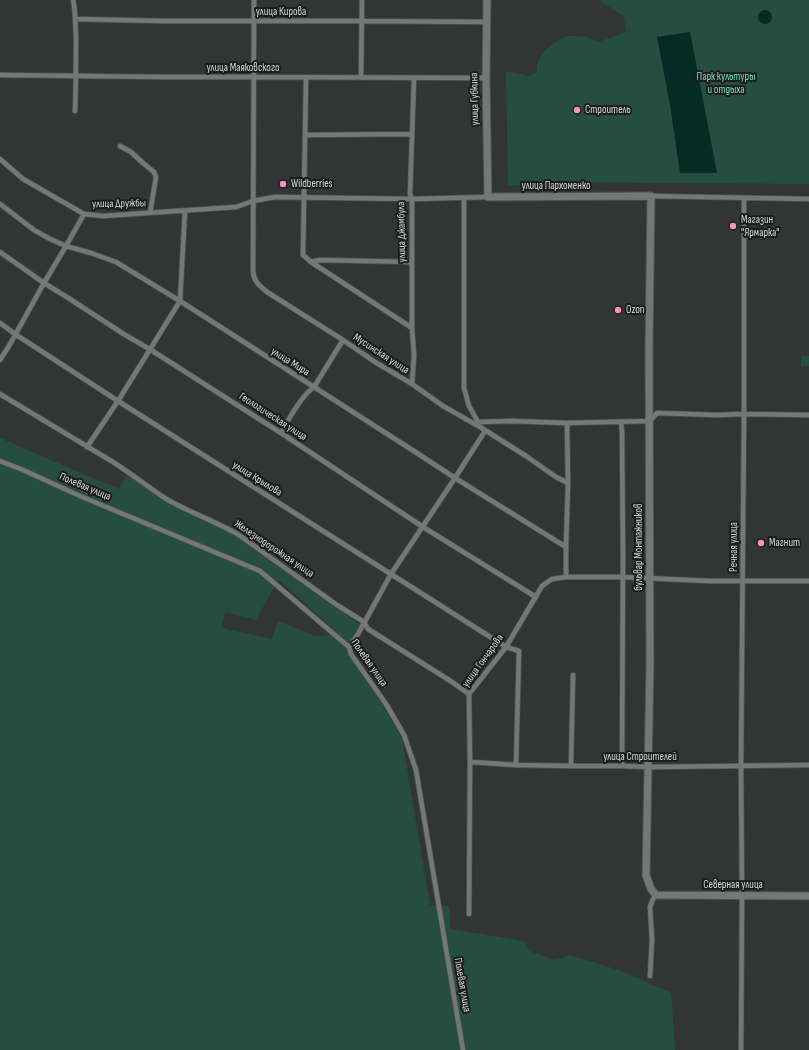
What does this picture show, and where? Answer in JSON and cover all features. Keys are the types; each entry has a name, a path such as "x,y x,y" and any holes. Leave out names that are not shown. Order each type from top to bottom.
{"street":[{"path":"73,0 75,6 77,76 75,111"},
{"path":"253,201 254,0"},
{"path":"361,77 362,0"},
{"name":"улица Губкина","path":"487,0 486,78 488,197"},
{"name":"улица Кирова","path":"75,18 163,21 486,22"},
{"name":"улица Маяковского","path":"0,75 164,78 486,78"},
{"path":"306,78 303,255 311,262 412,328"},
{"name":"улица Джамбула","path":"412,384 414,355 412,328 412,199 410,194 414,78"},
{"path":"306,135 412,134"},
{"path":"120,146 131,152 154,172 156,177 150,213"},
{"name":"улица Дружбы","path":"0,160 23,179 84,214 103,216 185,211 236,207 253,201 275,198 304,198"},
{"name":"улица Пархоменко","path":"304,198 412,199 651,196 809,199"},
{"name":"бульвар Монтажников","path":"651,196 649,347 651,578 646,875 651,889 656,895"},
{"path":"464,198 464,388 469,406 477,423 512,421 567,423 650,421 657,413 717,415 809,415"},
{"name":"Речная улица","path":"741,1050 744,198"},
{"name":"Мусинская улица","path":"253,201 253,271 256,282 267,292 375,362 412,384 443,406 477,423 486,431 556,477 568,482"},
{"name":"улица Мира","path":"0,204 34,230 50,239 66,246 116,262 180,301 455,478 566,547"},
{"path":"87,447 151,350 180,301 185,211"},
{"path":"0,360 84,214"},
{"name":"Геологическая улица","path":"0,252 122,334 151,350 281,433 423,527 536,597"},
{"path":"311,262 320,260 412,262"},
{"name":"улица Крылова","path":"0,323 118,401 506,647 518,651 516,765"},
{"path":"281,433 292,413 309,391 314,387 343,340"},
{"name":"Железнодорожная улица","path":"0,394 133,475 169,500 240,535 364,622 368,629 469,694"},
{"path":"621,422 623,505 622,766"},
{"path":"566,577 568,482 567,423"},
{"path":"349,647 358,634 391,574 486,431"},
{"name":"Полевая улица","path":"0,461 260,571 349,647 351,654 386,704 404,735 416,770 463,1050"},
{"name":"улица Гончарова","path":"469,914 469,694 506,647 542,586 552,579 566,577 622,577 708,581 809,581"},
{"path":"571,766 573,675"},
{"name":"улица Строителей","path":"470,762 571,766 809,765"},
{"path":"650,976 652,940 650,907 656,895"},
{"name":"Северная улица","path":"656,895 809,896"}],"green space":[{"name":"Парк культуры и отдыха","path":"599,0 809,0 809,184 565,182 562,187 508,185 506,71 529,76 537,73 539,60 547,49 558,41 570,36 582,36 600,41 627,31 623,16"},
{"path":"801,356 809,356 809,366 801,366"},
{"path":"0,438 119,489 126,475 171,504 228,531 258,550 360,625 345,647 402,738 430,905 449,906 450,929 524,941 529,951 555,960 570,955 621,971 671,993 675,1050 0,1050","holes":["279,580 335,630 331,635 315,636 278,621 272,639 221,628 225,612 256,620"]}],"shaded area":[{"path":"765,10 770,12 772,17 770,22 765,24 760,22 758,17 760,12"},
{"path":"690,32 717,173 680,173 670,105 657,37"}],"place":[{"name":"Строитель","path":"577,110"},
{"name":"Wildberries","path":"283,184"},
{"name":"Магазин \"Ярмарка\"","path":"733,226"},
{"name":"Ozon","path":"618,310"},
{"name":"Магнит","path":"761,543"}]}
